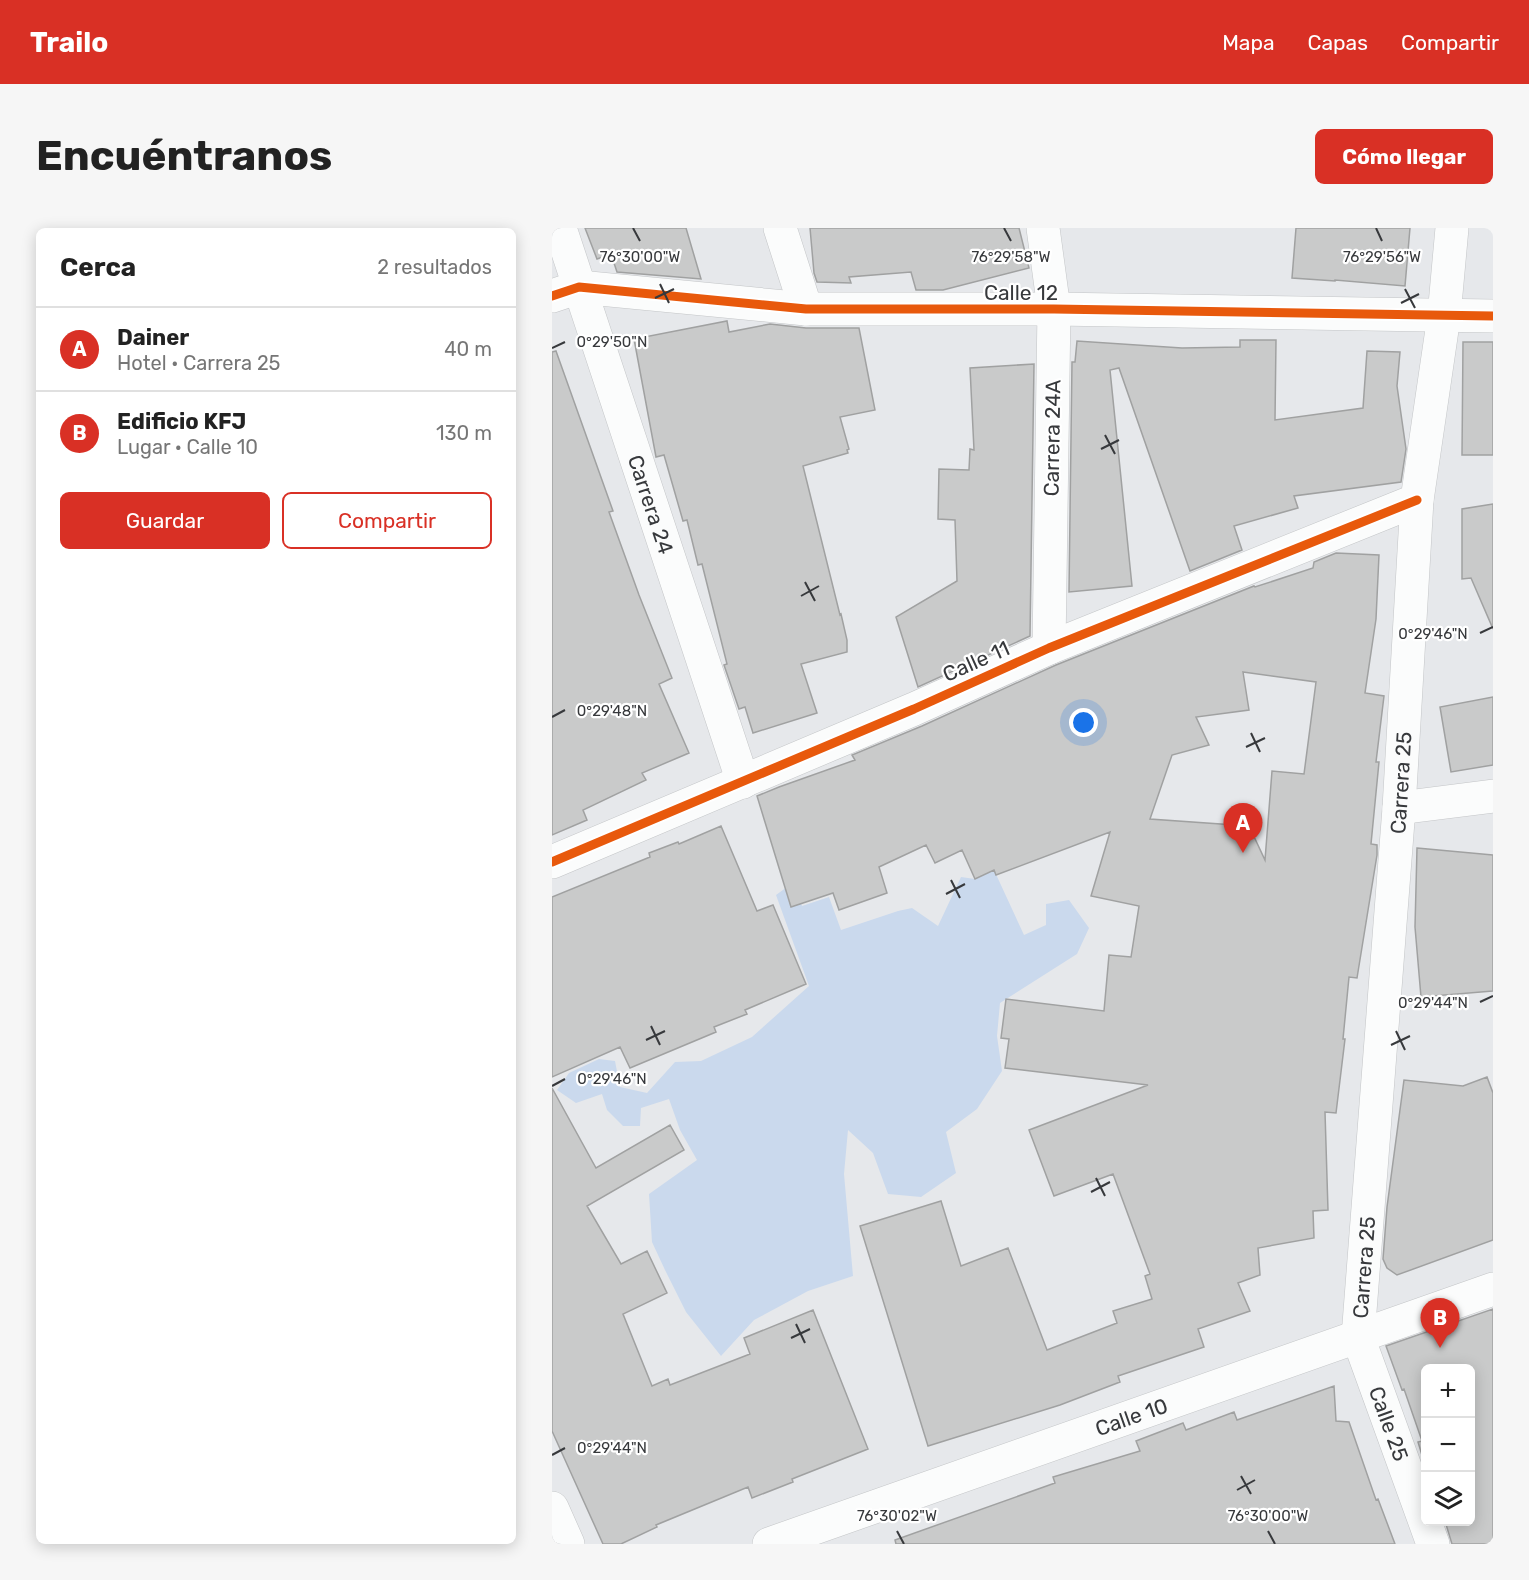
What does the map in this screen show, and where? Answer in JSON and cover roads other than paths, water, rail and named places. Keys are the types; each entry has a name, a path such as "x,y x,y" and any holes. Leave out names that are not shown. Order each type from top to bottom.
{"street":[{"name":"Carrera 24","path":"560,228 565,292 743,782"},
{"path":"780,228 806,309"},
{"name":"Carrera 24A","path":"1043,228 1054,309 1049,648"},
{"name":"Carrera 25","path":"1358,1337 1399,808 1417,500 1444,316 1452,228"},
{"name":"Calle 12","path":"565,292 806,309 1054,309 1493,316"},
{"name":"Calle 11","path":"552,862 914,709 1049,648 1417,500"},
{"path":"1399,808 1493,796"},
{"name":"Calle 10","path":"769,1544 1493,1289"},
{"name":"Calle 25","path":"1358,1337 1432,1544"},
{"path":"552,1508 568,1544"}],"place":[{"name":"Dainer","path":"1243,853"},
{"name":"Edificio KFJ","path":"1440,1348"}]}
